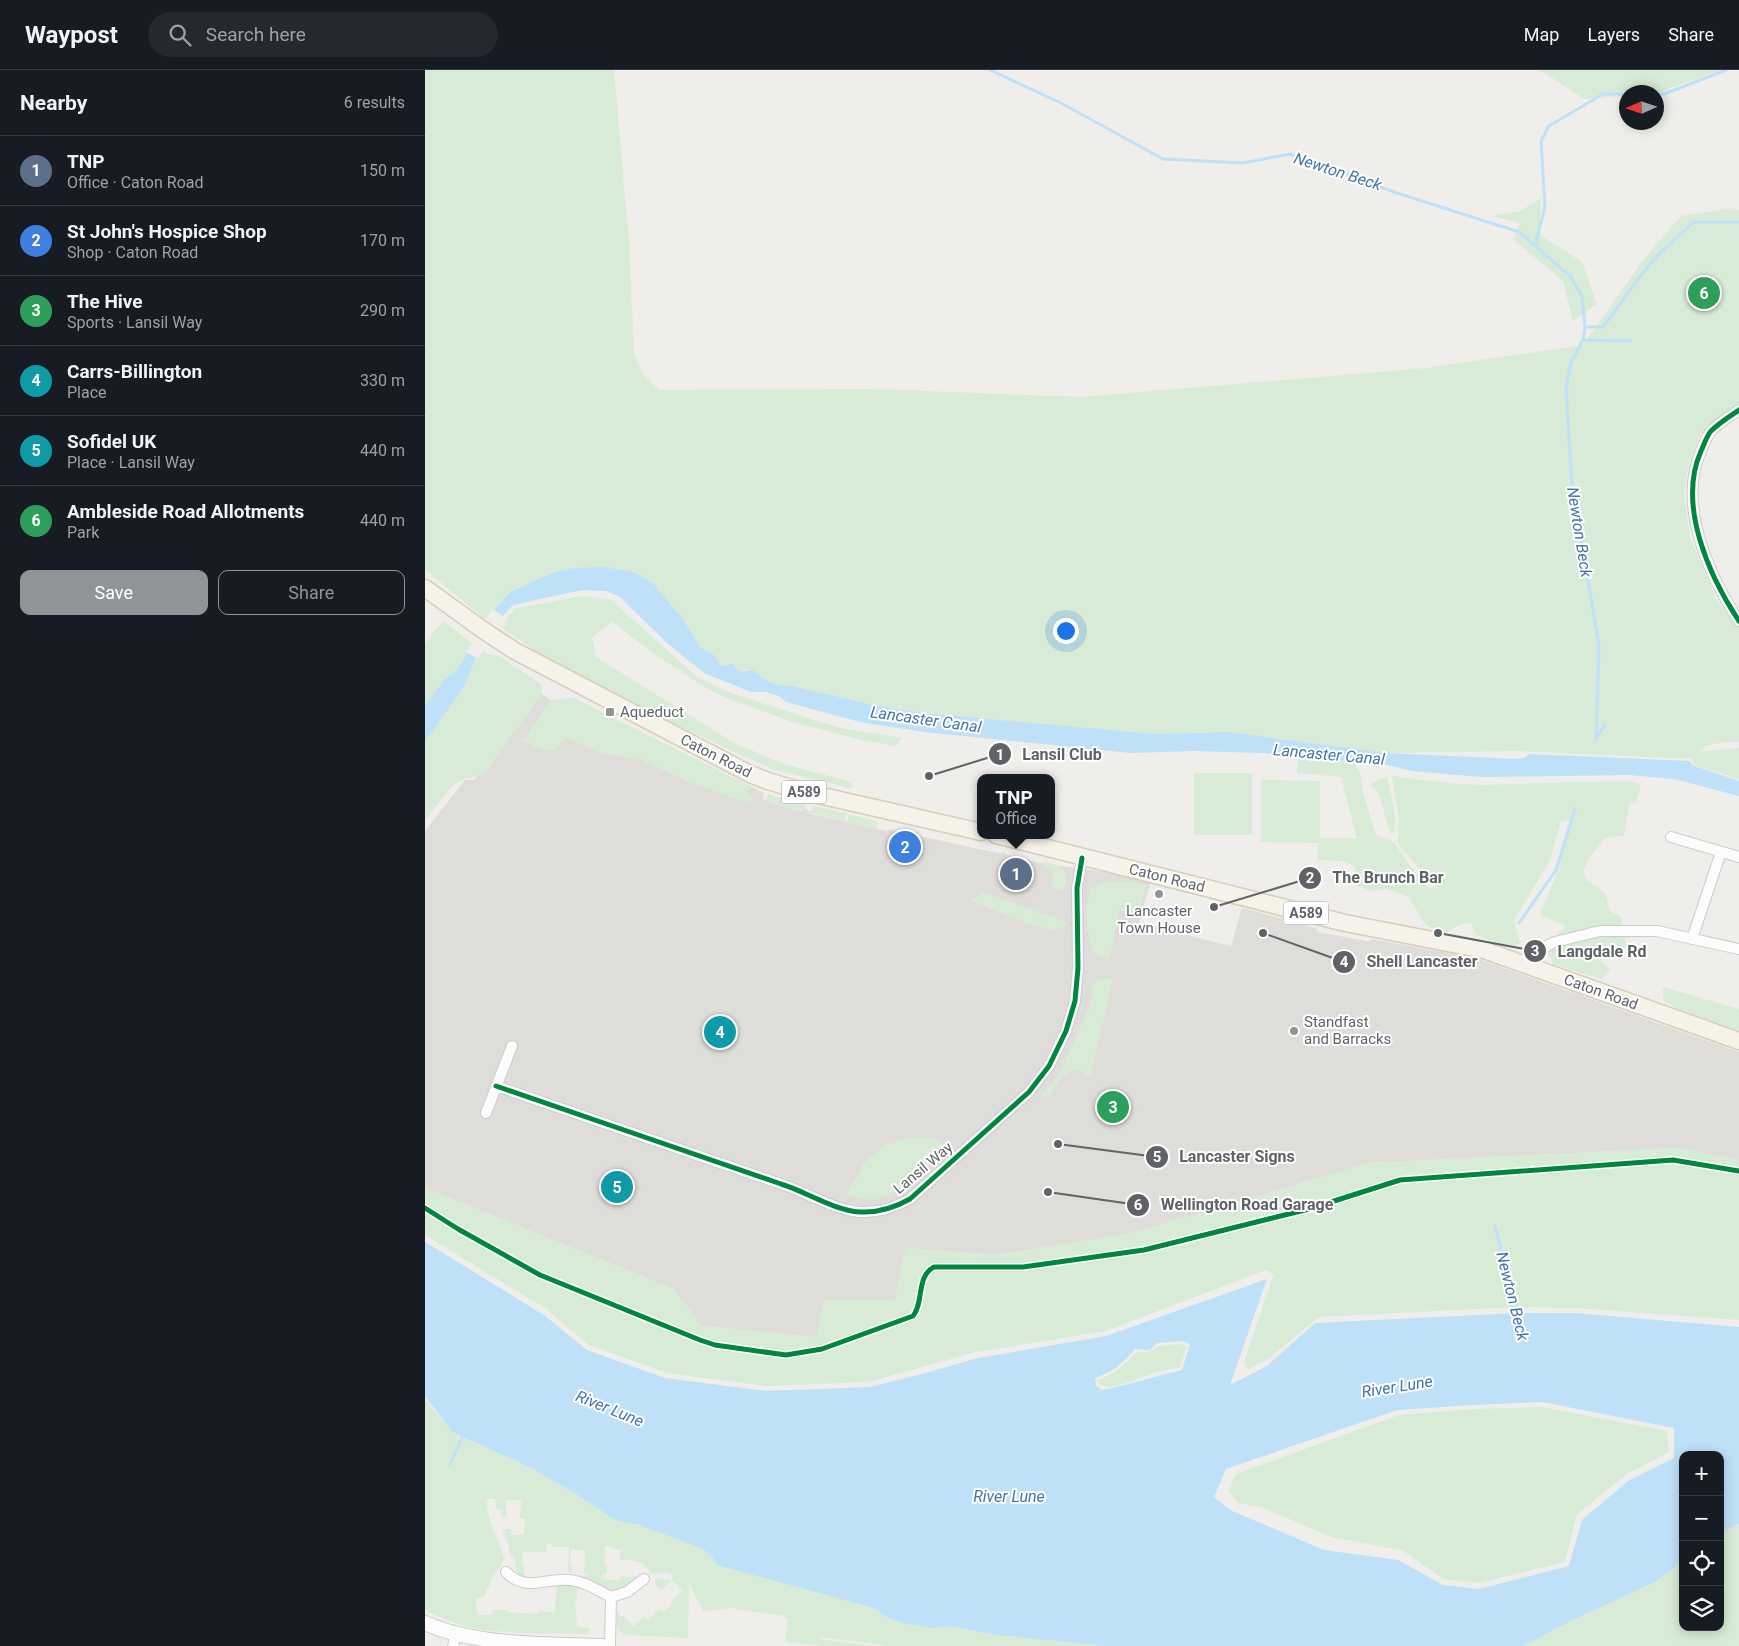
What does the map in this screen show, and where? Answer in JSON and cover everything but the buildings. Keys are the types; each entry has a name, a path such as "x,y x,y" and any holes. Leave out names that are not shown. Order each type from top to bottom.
{"main road":[{"name":"Caton Road","path":"425,588 483,630 515,650 750,774 805,792 977,831"},
{"name":"Caton Road","path":"1011,839 1345,923 1484,950 1739,1041"}],"street":[{"path":"1739,410 1711,431 1707,438 1696,463 1693,492 1695,518 1701,544 1727,602 1739,620"},
{"path":"1671,836 1739,857"},
{"path":"1692,939 1721,852"},
{"name":"Lansil Way","path":"496,1086 783,1184 840,1208 858,1212 875,1212 894,1207 911,1199 1029,1092 1049,1066 1066,1031 1075,1001 1078,968 1077,888 1082,858"},
{"path":"1531,966 1543,948 1555,942 1599,931 1657,931 1739,949"},
{"path":"486,1112 512,1046"},
{"path":"506,1572 512,1579 537,1584 568,1580 578,1581 588,1584 611,1597 627,1592 644,1579"},
{"path":"610,1646 611,1597"},
{"path":"425,1623 455,1640 469,1638 504,1644 602,1646"}],"shaded area":[{"path":"536,690 551,700 573,698 764,793 763,799 782,806 802,812 804,808 808,810 807,813 888,831 889,829 998,853 1003,851 1007,855 1040,863 1111,873 1150,883 1139,923 1231,946 1242,908 1316,928 1317,932 1369,942 1370,939 1473,957 1739,1052 1739,1160 1676,1148 1369,1163 1129,1234 995,1255 906,1248 895,1300 824,1300 817,1337 701,1326 674,1289 425,1188 425,831 465,780 474,780"}],"green space":[{"path":"425,70 614,70 629,242 634,353 643,374 659,390 870,389 1082,397 1426,368 1583,345 1643,260 1681,216 1730,208 1739,210 1739,406 1706,433 1702,431 1689,462 1684,491 1690,537 1718,603 1739,627 1739,742 1713,744 1699,752 1739,748 1739,779 1694,765 1692,759 1518,751 1385,753 1229,732 1155,734 921,713 873,705 792,686 780,687 770,683 752,669 741,672 721,667 714,655 700,647 683,619 653,583 554,572 510,592 485,619 425,569"},
{"path":"1540,70 1721,70 1664,90 1664,85 1619,85 1619,96 1584,99"},
{"path":"1541,198 1540,235 1582,262 1597,304 1573,321 1563,281 1513,239 1520,223 1493,216 1520,211"},
{"path":"583,596 611,600 696,676 715,686 823,723 846,729 902,738 896,746 866,741 792,722 726,698 706,688 651,652 613,622 592,638 596,657 736,744 787,765 848,781 853,785 850,788 776,770 673,723 539,653 503,629 508,616 516,608"},
{"path":"443,621 487,654 499,656 541,684 542,693 485,774 462,780 455,784 425,821 425,643"},
{"path":"573,698 750,786 747,793 753,797 750,804 684,780 641,760 601,753 565,738 556,749 544,751 523,741 551,700"},
{"path":"1298,756 1354,762 1360,773 1363,792 1376,835 1394,842 1407,862 1429,889 1437,887 1399,845 1399,819 1392,776 1478,785 1628,781 1641,784 1636,803 1629,804 1624,835 1605,838 1587,861 1583,873 1588,881 1606,894 1609,910 1621,917 1626,946 1604,953 1601,961 1610,969 1601,979 1553,964 1547,949 1565,926 1540,915 1559,867 1571,820 1561,821 1549,862 1514,920 1520,944 1506,947 1475,934 1471,923 1461,924 1442,935 1425,924 1409,897 1386,889 1372,891 1357,886 1355,866 1343,861 1317,860 1319,843 1261,842 1261,780 1320,781 1320,838 1357,839 1341,777 1297,773"},
{"path":"1194,773 1252,773 1252,835 1194,835"},
{"path":"1387,777 1395,813 1393,834 1390,832 1378,792 1374,788 1372,789 1372,782"},
{"path":"768,794 806,805 802,812 766,800"},
{"path":"814,806 847,813 845,821 807,812 808,810 812,811"},
{"path":"849,814 877,821 877,829 847,822"},
{"path":"1044,862 1056,865 1063,870 1066,878 1064,891 1051,887 1054,870 1042,867"},
{"path":"1131,881 1147,885 1140,910 1119,911 1113,944 1108,959 1095,954 1086,922 1088,897 1091,889 1107,882"},
{"path":"982,892 1066,922 1067,926 1055,930 1029,924 971,900"},
{"path":"1107,978 1113,980 1090,1076 1074,1069 1060,1078 1051,1095 1040,1098 1061,1071 1091,1003 1093,984 1099,979"},
{"path":"1663,987 1739,1009 1739,1031 1676,1008 1663,1000"},
{"path":"912,1137 933,1138 947,1148 915,1178 887,1196 871,1200 847,1195 863,1164 885,1145"},
{"path":"1676,1148 1739,1160 1739,1320 1575,1308 1519,1307 1319,1317 1268,1359 1247,1370 1244,1362 1274,1274 1266,1270 1105,1331 976,1352 868,1382 766,1386 667,1373 589,1345 545,1308 425,1235 425,1188 674,1289 701,1326 817,1337 824,1300 895,1300 906,1248 995,1255 1129,1234 1369,1163"},
{"path":"1179,1344 1187,1346 1180,1368 1157,1372 1121,1385 1100,1385 1098,1380 1119,1369 1136,1352 1149,1352 1158,1346"},
{"path":"425,1399 452,1432 523,1464 570,1490 615,1520 642,1526 691,1544 703,1549 713,1558 874,1608 886,1617 902,1623 932,1628 949,1626 996,1635 1106,1646 888,1646 820,1637 819,1639 872,1646 822,1646 785,1642 788,1620 784,1616 732,1608 703,1611 689,1583 688,1638 627,1635 620,1632 617,1624 617,1613 621,1617 624,1616 633,1626 645,1616 648,1620 659,1609 663,1612 682,1591 672,1580 673,1575 666,1573 651,1574 646,1566 642,1564 634,1561 620,1560 620,1549 605,1546 607,1574 603,1574 603,1579 620,1581 621,1576 634,1577 635,1575 636,1578 626,1588 611,1592 584,1579 583,1575 590,1577 584,1572 585,1550 571,1550 570,1565 572,1565 572,1572 568,1571 569,1547 553,1547 552,1552 552,1544 547,1544 546,1552 523,1552 522,1565 524,1566 524,1577 521,1576 516,1569 515,1558 509,1554 508,1544 502,1529 511,1529 512,1535 524,1535 525,1519 520,1518 521,1500 506,1500 506,1517 501,1517 500,1509 496,1509 495,1499 487,1499 487,1507 504,1559 500,1568 493,1574 491,1584 487,1588 484,1597 476,1599 477,1615 491,1615 493,1610 538,1614 538,1611 555,1612 557,1585 582,1587 591,1591 577,1589 577,1598 575,1598 577,1627 589,1628 589,1634 482,1630 451,1622 425,1610"},
{"path":"1541,1407 1667,1431 1669,1452 1627,1474 1577,1514 1565,1562 1479,1583 1443,1579 1402,1550 1334,1538 1261,1507 1238,1503 1229,1491 1236,1474 1399,1415 1473,1409"},
{"path":"1739,1524 1739,1646 1523,1646 1575,1619 1655,1582 1679,1564 1679,1631 1724,1631 1724,1530"},
{"path":"655,1578 672,1580 661,1590 655,1583"}],"water":[{"name":"Lancaster Canal","path":"603,567 634,572 653,583 683,619 700,647 714,655 721,666 733,664 741,672 752,669 766,680 775,684 792,686 873,705 921,713 1155,734 1229,732 1385,753 1517,759 1524,758 1530,754 1690,761 1692,765 1739,781 1739,796 1674,779 1629,775 1481,777 1412,771 1375,762 1262,753 1193,751 1131,753 924,732 860,722 786,702 779,696 766,692 751,692 704,673 666,642 620,597 606,591 582,590 513,605 503,616 476,658 464,687 425,741 425,705 445,679 458,669 494,610 510,592 554,572 575,568"},
{"name":"River Lune","path":"425,1242 544,1315 587,1350 665,1378 766,1391 870,1387 978,1358 1106,1336 1267,1279 1230,1385 1267,1366 1315,1323 1519,1313 1575,1313 1739,1327 1739,1524 1724,1530 1724,1451 1679,1451 1679,1564 1655,1582 1575,1619 1523,1646 1106,1646 996,1635 949,1626 932,1628 902,1623 886,1617 874,1608 717,1565 713,1558 703,1549 642,1526 615,1520 570,1490 523,1464 452,1432 425,1396","holes":["1182,1341 1190,1344 1182,1370 1102,1390 1096,1386 1095,1378 1117,1366 1135,1349 1150,1350 1157,1343","1542,1402 1674,1428 1674,1458 1628,1481 1582,1520 1569,1566 1479,1589 1443,1585 1398,1560 1324,1550 1230,1510 1214,1497 1226,1469 1397,1410"]}],"pier":[{"path":"492,609 505,617 478,659 466,652"}],"waterway":[{"name":"Newton Beck","path":"990,70 1061,103 1163,159 1243,163 1290,154 1397,193 1519,232 1570,276 1582,297 1585,327 1583,340 1571,362 1566,389 1572,484 1599,646 1596,740"},
{"path":"1664,94 1726,70"},
{"path":"1535,246 1545,207 1541,141 1549,126 1603,94 1619,94"},
{"name":"Newton Beck","path":"1586,327 1603,327 1645,270 1660,253 1694,222 1739,222"},
{"path":"1583,340 1630,341"},
{"path":"1596,739 1605,725"},
{"name":"Newton Beck","path":"1519,923 1556,870 1575,809"},
{"name":"Newton Beck","path":"1495,1226 1518,1315"},
{"path":"450,1464 464,1433"}],"cycle path":[{"path":"1739,410 1717,425 1708,436 1695,472 1693,494 1695,517 1707,562 1739,621"},
{"path":"496,1086 791,1187 850,1211 880,1211 898,1205 910,1199 1029,1092 1049,1066 1066,1031 1075,1001 1078,968 1077,888 1082,858"},
{"path":"425,1208 458,1229 540,1275 715,1345 786,1355 822,1349 913,1316 918,1304 922,1283 928,1271 934,1267 1023,1267 1144,1250 1309,1209 1400,1180 1673,1160 1739,1171"}],"place":[{"name":"Ambleside Road Allotments","path":"1704,293"},
{"name":"Aqueduct","path":"610,712"},
{"name":"Lansil Club","path":"929,776"},
{"name":"St John's Hospice Shop","path":"905,847"},
{"name":"TNP","path":"1016,874"},
{"name":"Lancaster Town House","path":"1159,894"},
{"name":"The Brunch Bar","path":"1214,907"},
{"name":"Shell Lancaster","path":"1263,933"},
{"name":"Langdale Rd","path":"1438,933"},
{"name":"Standfast and Barracks","path":"1294,1031"},
{"name":"Carrs-Billington","path":"720,1032"},
{"name":"The Hive","path":"1113,1107"},
{"name":"Lancaster Signs","path":"1058,1144"},
{"name":"Sofidel UK","path":"617,1187"},
{"name":"Wellington Road Garage","path":"1048,1192"}]}
